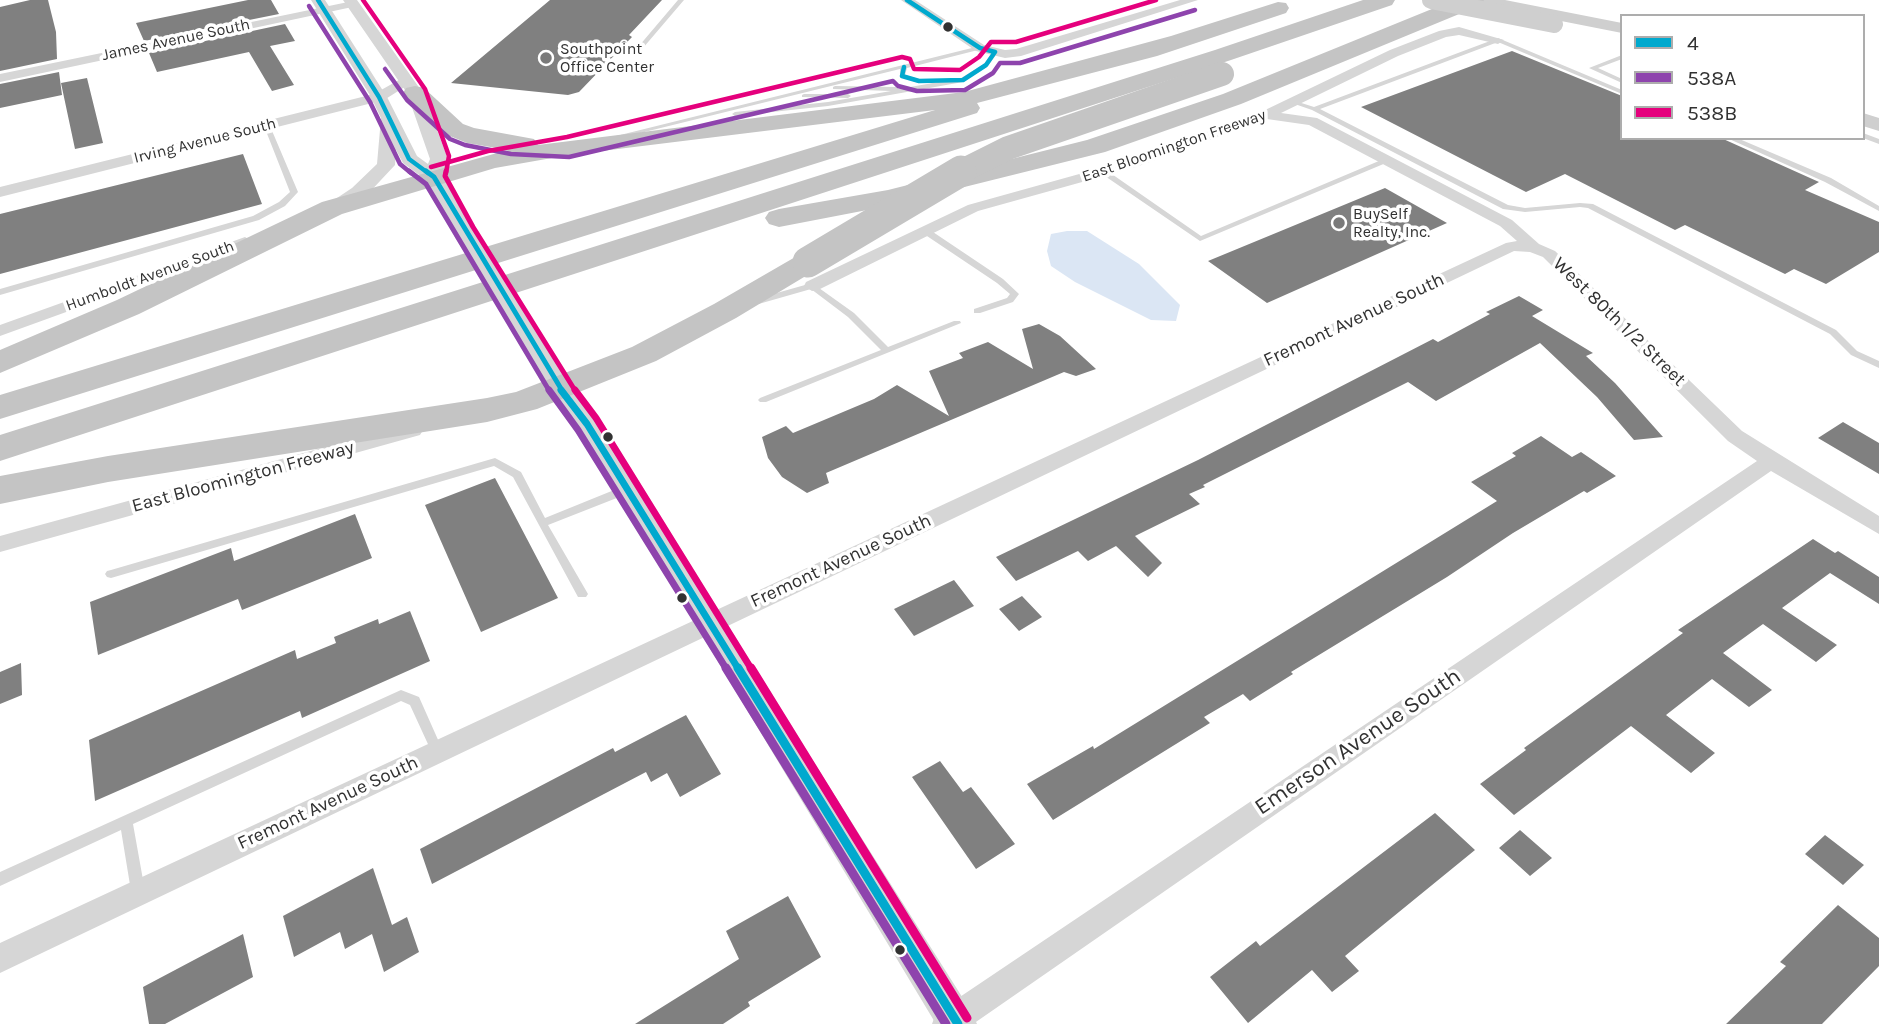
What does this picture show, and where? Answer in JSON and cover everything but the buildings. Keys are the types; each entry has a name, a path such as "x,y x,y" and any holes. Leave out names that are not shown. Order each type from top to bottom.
{"highway":[{"path":"0,407 1072,76 1303,0"},
{"path":"0,448 1223,55 1384,0"},
{"path":"0,490 108,469 487,410 525,401 644,354 725,312 810,274 971,165 1008,148 1222,74 1407,0"},
{"path":"605,252 888,198 1096,146 1232,99 1473,0"},
{"path":"0,362 128,307 332,208 433,177 492,161 569,147 965,99 1187,38"},
{"path":"410,86 454,129 467,135 513,144 569,147"}],"main road":[{"path":"1431,0 1620,28"},
{"path":"1480,0 1620,37"}],"street":[{"path":"907,0 980,48 1017,53 1192,0"},
{"path":"351,2 410,86 439,159 433,177"},
{"name":"James Avenue South","path":"0,78 321,5 351,2"},
{"path":"321,5 379,97 409,159 433,177 560,388 578,409 711,622 953,1022"},
{"name":"East Bloomington Freeway","path":"810,274 973,208 1103,172 1266,115 1394,52 1443,34 1459,31 1497,40"},
{"name":"Irving Avenue South","path":"0,192 267,126 379,97 410,86"},
{"path":"332,208 359,192 386,165 388,115"},
{"name":"West 80th 1/2 Street","path":"1266,115 1312,121 1506,223 1533,247 1549,254 1735,436 1770,461 1879,526"},
{"name":"Humboldt Avenue South","path":"0,331 300,222"},
{"name":"Fremont Avenue South","path":"0,958 1512,246 1533,247"},
{"name":"East Bloomington Freeway","path":"0,544 487,410"},
{"name":"Emerson Avenue South","path":"953,1022 1770,461"}],"lane":[{"path":"635,54 681,0"},
{"path":"1314,109 1497,40 1620,91"},
{"path":"569,147 980,48"},
{"path":"705,116 875,97 963,80 977,73 995,52"},
{"path":"1620,58 1591,68 1620,80"},
{"path":"904,67 902,76 919,81 963,80"},
{"path":"816,89 913,91"},
{"path":"781,97 875,97"},
{"path":"1292,103 1314,109 1506,207 1525,210 1590,206 1833,332 1854,353 1879,365"},
{"path":"0,292 244,222 282,204 294,192 267,126"},
{"path":"1735,140 1828,180 1879,209"},
{"path":"1103,172 1200,239 1390,160"},
{"path":"924,230 1015,294 1010,300 977,311"},
{"path":"810,274 887,351"},
{"path":"763,400 957,323"},
{"path":"111,574 495,462 517,475 582,594"},
{"path":"542,523 628,489"},
{"path":"0,879 401,695 415,701 437,751"},
{"path":"126,821 138,892"}],"water":[{"path":"1087,231 1139,264 1180,305 1176,321 1151,320 1075,282 1051,266 1047,251 1051,234"}],"transit line":[{"name":"4","path":"318,0 379,97 409,159 434,177 560,388 587,424 958,1024"},
{"name":"538B","path":"363,0 425,89 449,156 445,176 473,227 569,382 596,418 967,1018"},
{"name":"4","path":"907,0 980,48 995,52"},
{"name":"538B","path":"431,167 488,151 567,137 902,57 910,59 914,69 960,70 979,57 991,42 1016,42 1156,0"},
{"name":"538A","path":"309,6 370,102 400,164 426,184 551,393 578,430 946,1024"},
{"name":"538A","path":"385,69 407,100 450,139 465,145 511,154 569,157 893,81 898,86 917,91 965,90 993,73 1000,63 1020,63 1195,10"},
{"name":"4","path":"904,67 902,76 919,81 963,80 986,65 995,52"}],"place":[{"name":"Southpoint Office Center","path":"546,58"},
{"name":"BuySelf Realty, Inc.","path":"1339,223"}]}
